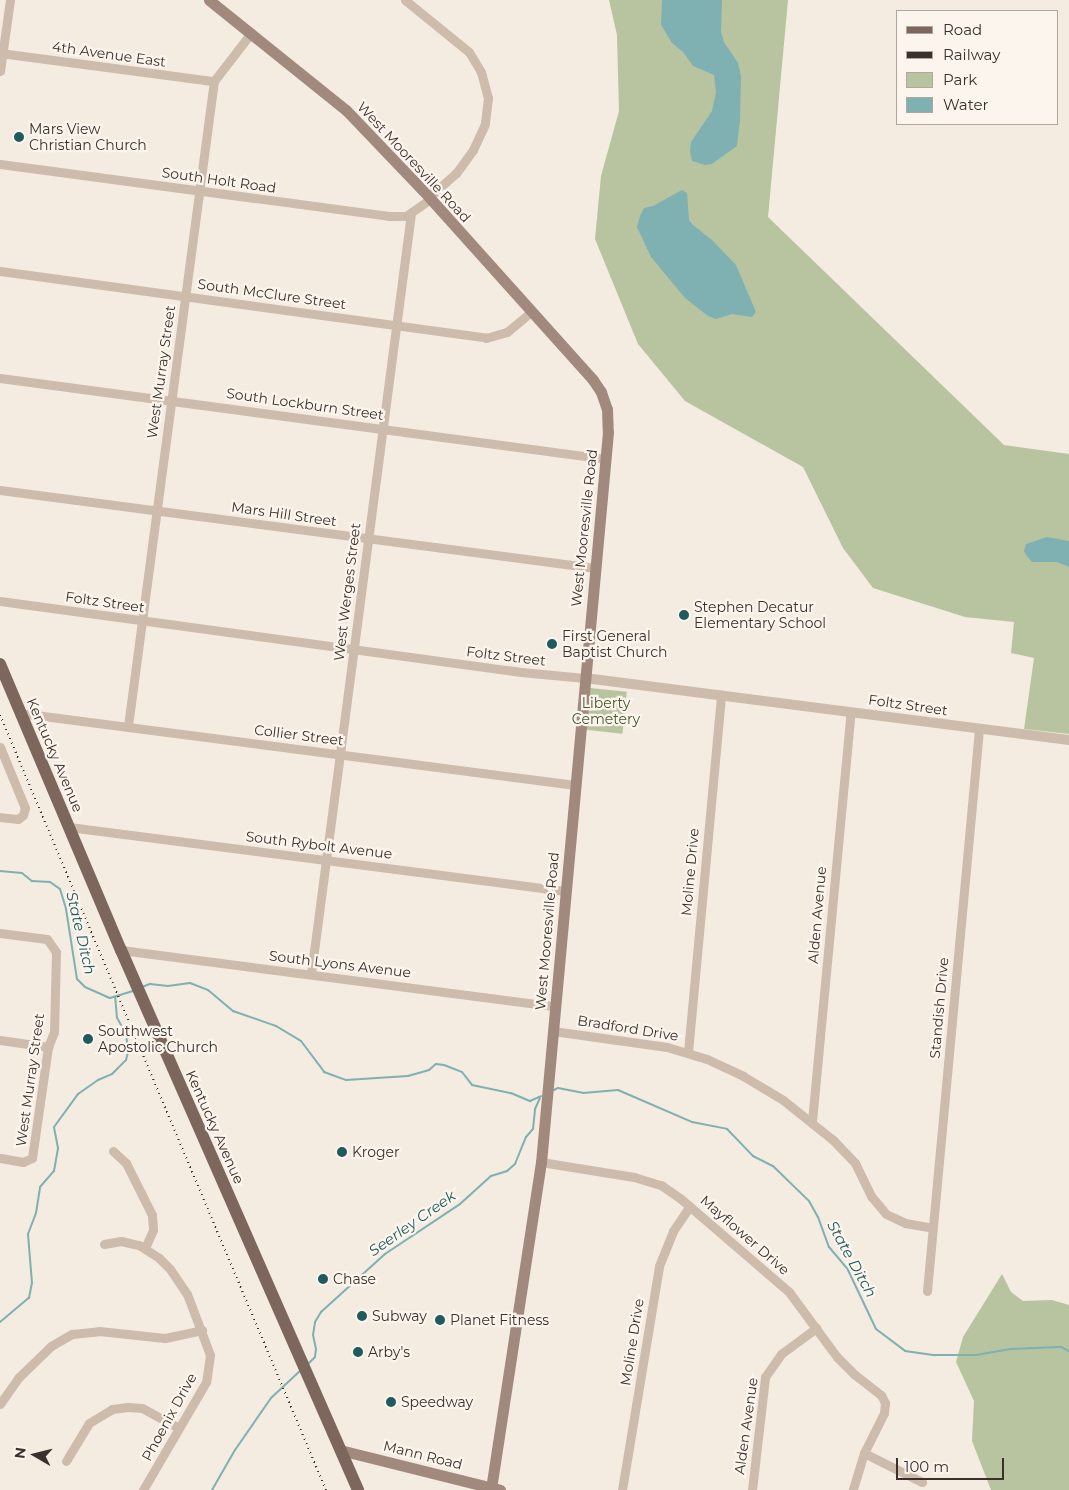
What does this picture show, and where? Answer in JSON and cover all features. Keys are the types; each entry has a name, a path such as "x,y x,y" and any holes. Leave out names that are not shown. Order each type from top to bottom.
{"main road":[{"name":"West Mooresville Road","path":"210,0 335,100 429,198 593,380 601,392 608,415 606,458 540,1162 495,1489"},
{"name":"Kentucky Avenue","path":"0,664 121,950 358,1490"},
{"name":"Mann Road","path":"340,1450 495,1489"}],"street":[{"path":"0,71 1,53 10,0"},
{"path":"405,0 469,52 481,72 488,98 485,124 473,150 456,174 411,213"},
{"name":"West Murray Street","path":"128,726 214,81 251,33"},
{"name":"4th Avenue East","path":"1,53 214,81"},
{"name":"South Holt Road","path":"0,164 389,216 403,216 411,213"},
{"name":"West Werges Street","path":"311,974 411,213"},
{"name":"South McClure Street","path":"0,271 488,338 507,332 531,312"},
{"name":"South Lockburn Street","path":"0,378 606,458"},
{"name":"Mars Hill Street","path":"0,490 595,568"},
{"name":"Foltz Street","path":"0,602 354,650 1069,740"},
{"name":"Moline Drive","path":"688,1052 721,695"},
{"name":"Alden Avenue","path":"812,1122 850,712"},
{"name":"Collier Street","path":"20,713 575,785"},
{"name":"Standish Drive","path":"927,1291 979,728"},
{"path":"0,747 25,808 23,815 16,819 0,817"},
{"name":"South Rybolt Avenue","path":"69,827 565,891"},
{"name":"West Murray Street","path":"0,933 47,940 53,945 56,952 54,1032 48,1047 32,1158 23,1162 0,1158"},
{"name":"South Lyons Avenue","path":"121,950 555,1006"},
{"name":"Bradford Drive","path":"552,1031 654,1044 688,1052 760,1086 812,1122 850,1155 873,1199 884,1212 901,1222 932,1228"},
{"path":"0,1040 48,1047"},
{"path":"104,1244 124,1241 145,1248 153,1230 152,1215 126,1163 113,1151"},
{"name":"Mayflower Drive","path":"540,1162 644,1179 667,1189 690,1206 785,1288 837,1357 854,1374 881,1395 885,1403 884,1413 864,1453"},
{"name":"Moline Drive","path":"622,1490 659,1266 672,1231 690,1206"},
{"name":"Phoenix Drive","path":"143,1490 203,1388 209,1372 209,1348 187,1294 177,1277 159,1258 145,1248"},
{"name":"Alden Avenue","path":"752,1490 765,1377 781,1354 816,1328"},
{"path":"0,1404 18,1378 51,1346 72,1334 99,1330 165,1338 202,1330"},
{"path":"66,1461 89,1423 99,1415 115,1408 132,1407 145,1409 179,1428"},
{"path":"853,1490 864,1453 922,1482"}],"green space":[{"path":"609,0 788,0 768,217 1004,445 1069,454 1069,734 1024,729 1034,658 1011,653 1014,622 965,617 873,588 843,548 803,467 685,401 638,344 595,239 601,176 619,111 617,35"},
{"name":"Liberty Cemetery","path":"590,688 627,692 622,734 586,730"},
{"path":"1002,1274 1011,1292 1023,1301 1052,1300 1069,1305 1069,1490 991,1490 972,1441 974,1401 956,1362 963,1337"}],"water":[{"path":"662,0 722,0 721,32 724,42 738,63 741,76 740,120 737,146 712,164 705,165 692,161 690,150 691,142 712,111 716,92 714,75 693,66 683,52 672,43 661,25"},
{"path":"682,190 687,193 689,220 736,265 756,312 752,317 732,314 716,319 708,316 685,298 651,257 637,227 640,216 644,208 653,206"},
{"path":"1047,537 1069,541 1069,567 1057,562 1032,562 1026,555 1024,551 1026,544"}],"waterway":[{"name":"State Ditch","path":"0,871 22,873 32,881 50,882 60,889 66,909 77,979 85,987 110,998 133,991"},
{"name":"State Ditch","path":"142,987 150,984 168,986 190,983 208,990 233,1011 276,1026 301,1041 324,1072 346,1080 408,1076 429,1070 436,1064 462,1072 472,1085 511,1093 530,1101 541,1096"},
{"path":"0,1322 29,1298 32,1283 28,1234 36,1213 40,1187 54,1171 58,1148 54,1127 78,1094 98,1080 112,1074 126,1060 128,1052 126,1034 117,1018 115,997"},
{"name":"State Ditch","path":"554,1090 558,1088 583,1093 618,1090 692,1122 727,1129 753,1156 773,1166 809,1201 818,1217 829,1247 848,1270 876,1329 905,1351 935,1355 976,1355 1010,1349 1061,1347 1069,1351"},
{"name":"Seerley Creek","path":"308,1364 315,1357 316,1349 313,1335 315,1322 321,1312 385,1254 460,1204 491,1176 507,1171 515,1164 526,1137 533,1129 535,1109 540,1098"},
{"name":"Seerley Creek","path":"212,1490 235,1450 271,1398 301,1370"}],"railway":[{"path":"0,715 326,1490"}],"place":[{"name":"Mars View Christian Church","path":"19,137"},
{"name":"Stephen Decatur Elementary School","path":"684,615"},
{"name":"First General Baptist Church","path":"552,644"},
{"name":"Southwest Apostolic Church","path":"88,1039"},
{"name":"Kroger","path":"342,1152"},
{"name":"Chase","path":"323,1279"},
{"name":"Subway","path":"362,1316"},
{"name":"Planet Fitness","path":"440,1320"},
{"name":"Arby's","path":"358,1352"},
{"name":"Speedway","path":"391,1402"}]}
